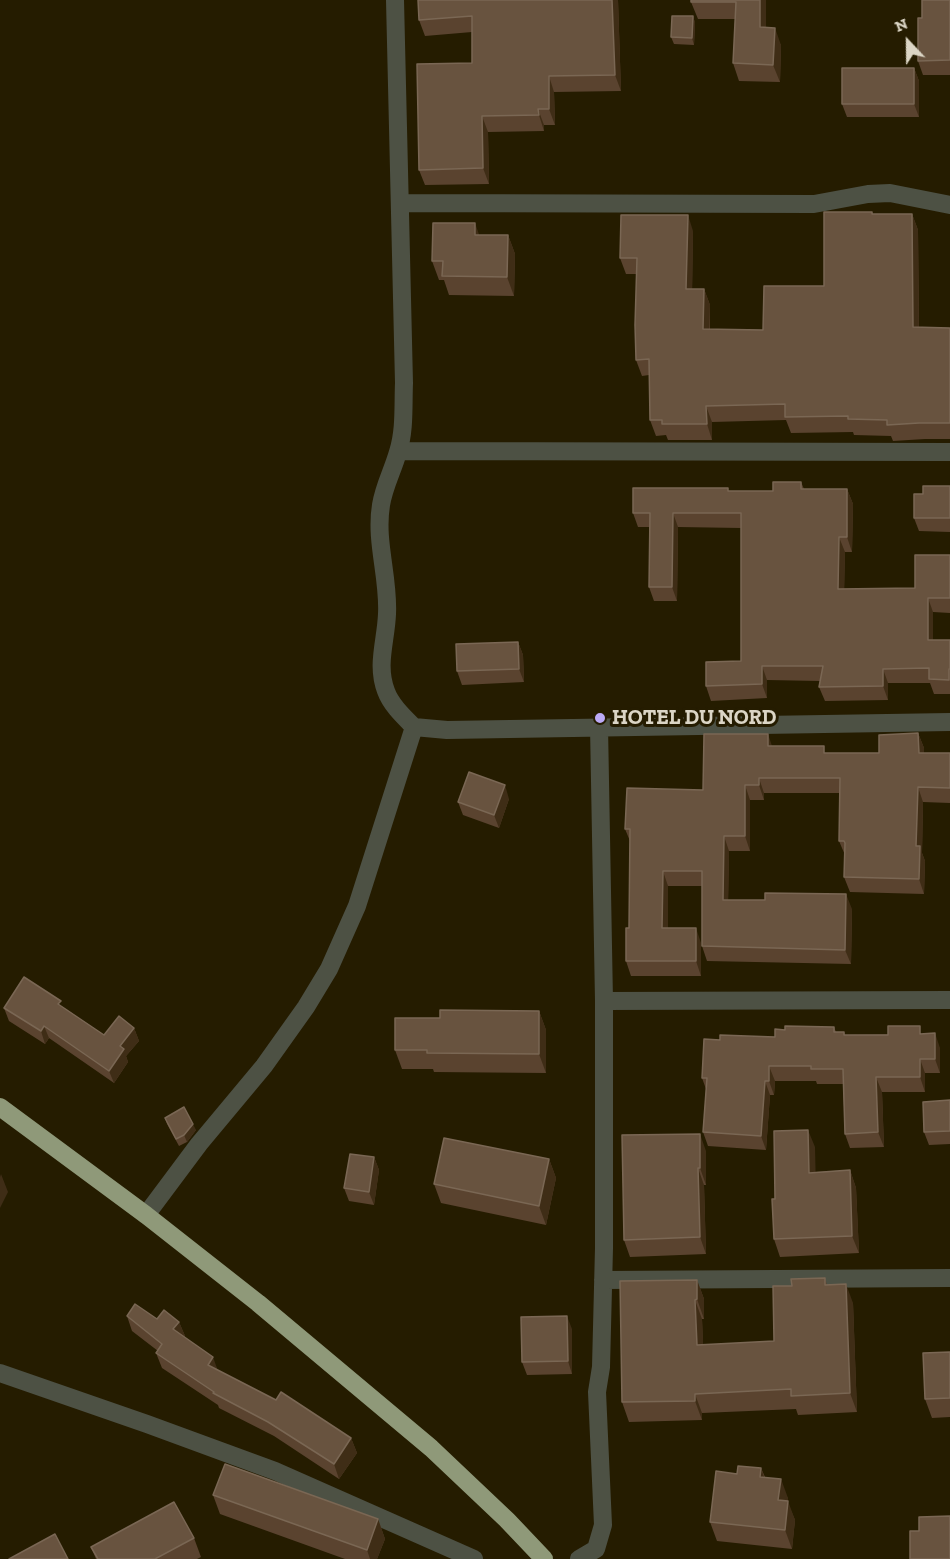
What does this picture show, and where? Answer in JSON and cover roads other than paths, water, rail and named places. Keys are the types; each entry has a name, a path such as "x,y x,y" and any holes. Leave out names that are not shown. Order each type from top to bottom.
{"highway":[{"path":"0,1107 146,1215 258,1303 432,1448 544,1559"}],"street":[{"path":"395,0 403,422 399,451 381,502 379,522 380,548 386,576 387,615 381,672 387,693 400,713 414,727 477,730 599,726 950,722"},
{"path":"400,203 814,204 868,194 890,193 950,205"},
{"path":"399,451 950,452"},
{"path":"579,1559 596,1549 603,1526 597,1392 601,1367 603,1280 604,1001 599,726"},
{"path":"146,1215 199,1144 264,1066 306,1007 329,969 357,906 414,727"},
{"path":"604,1001 950,1000"},
{"path":"603,1280 950,1278"},
{"path":"0,1372 275,1471 474,1559"}],"place":[{"name":"HOTEL DU NORD","path":"600,718"}]}
